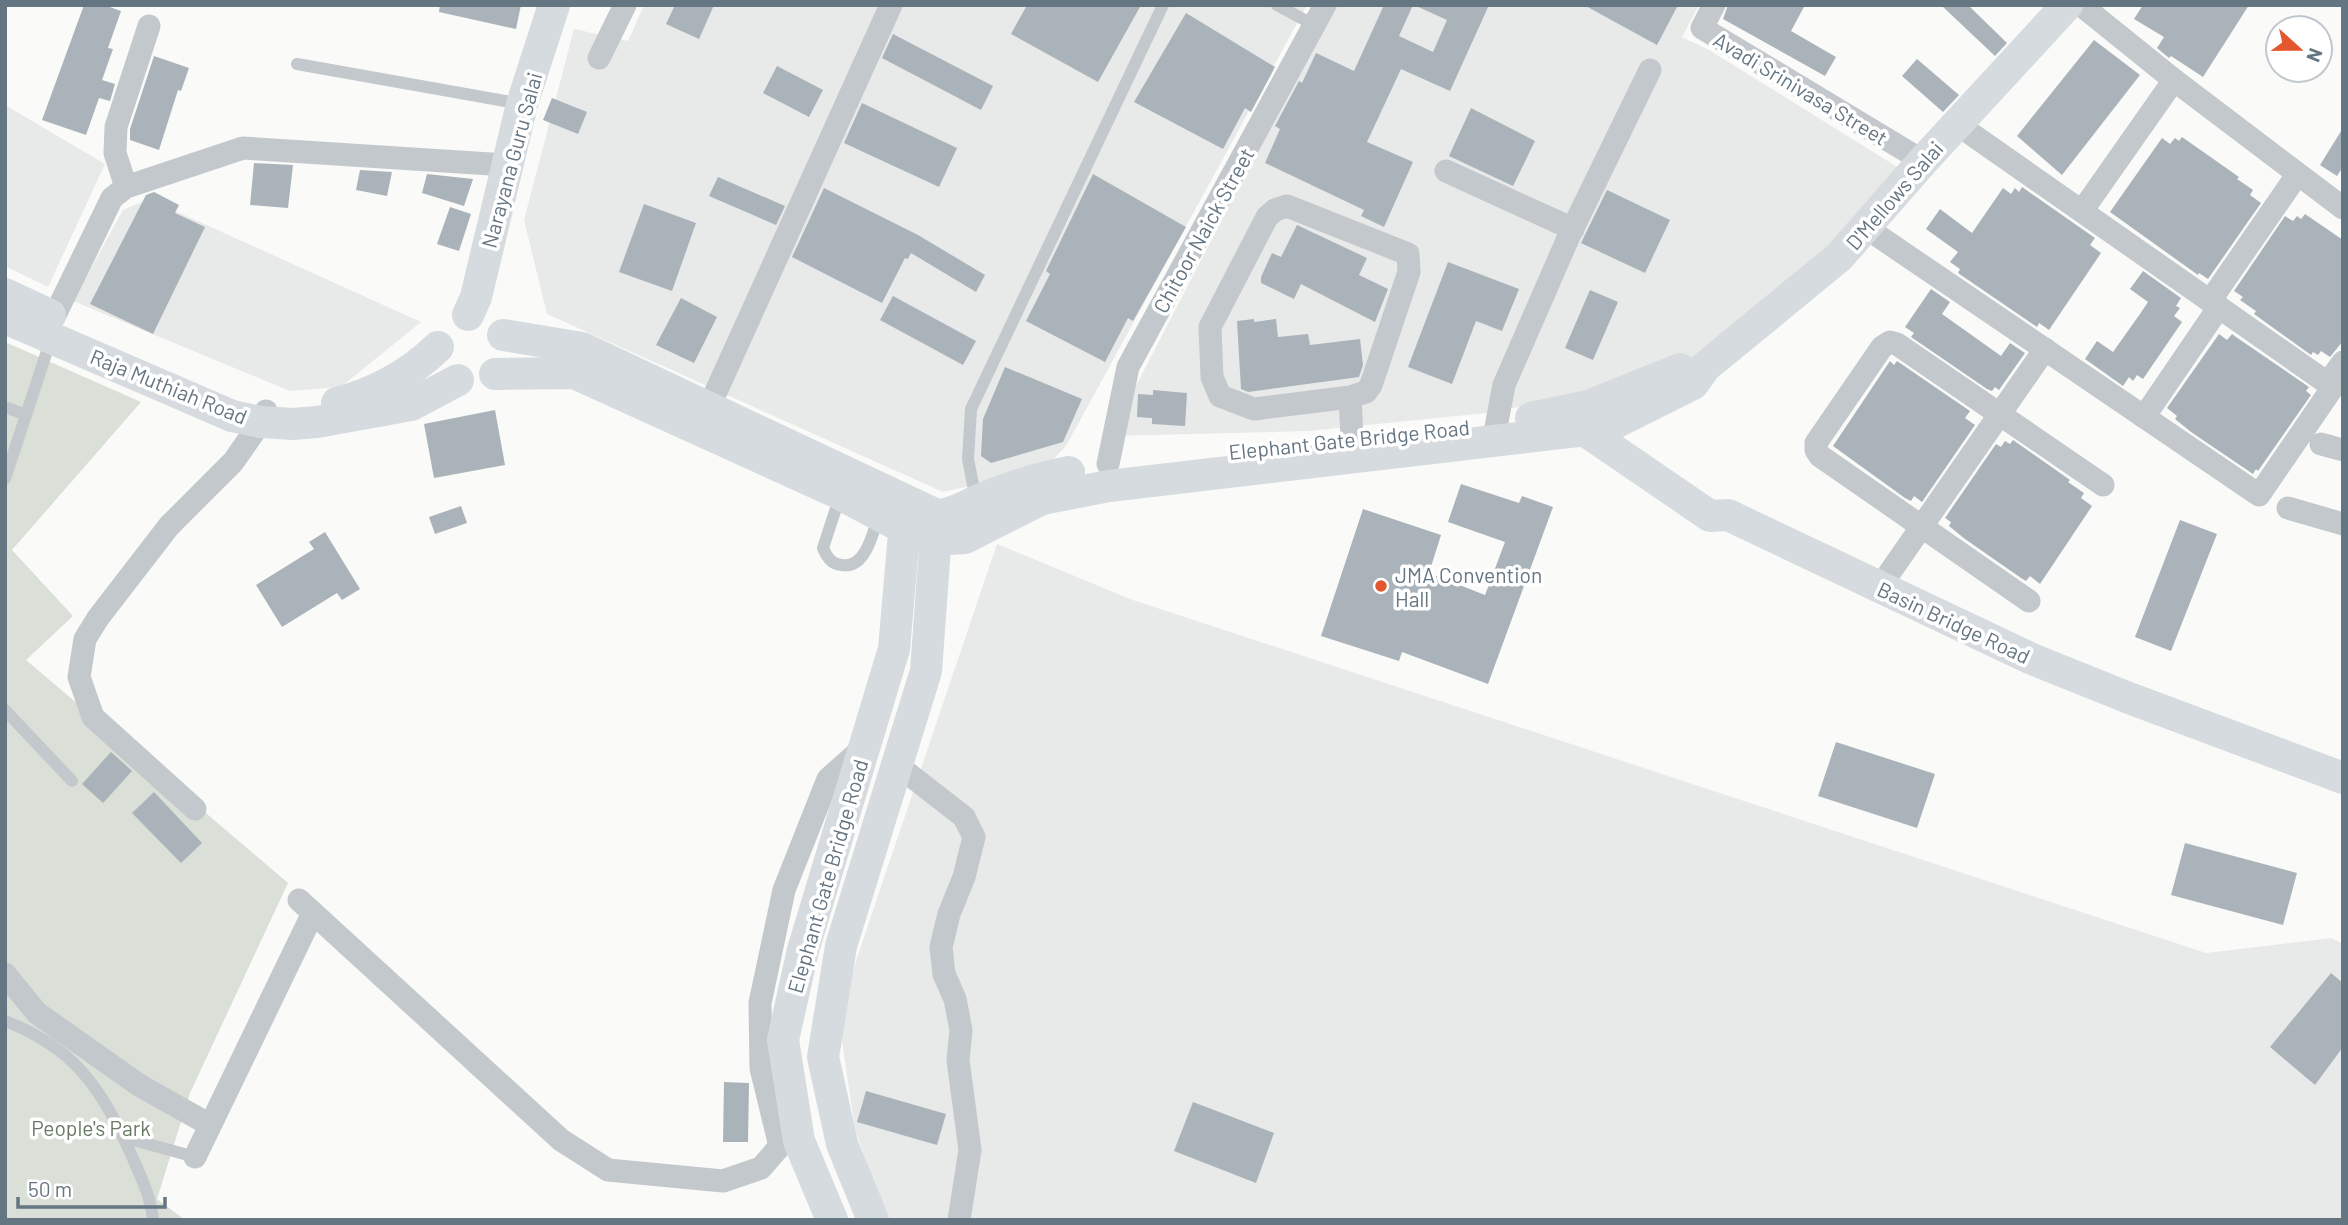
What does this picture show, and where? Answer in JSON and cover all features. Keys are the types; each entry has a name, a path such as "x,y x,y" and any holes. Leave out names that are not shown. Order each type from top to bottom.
{"main road":[{"name":"Narayana Guru Salai","path":"468,315 476,298 522,104 554,5"},
{"name":"D'Mellows Salai","path":"1587,418 1693,384 1705,367 1839,257 1923,161 2067,5"},
{"name":"Raja Muthiah Road","path":"5,294 50,326 232,416 312,410 367,395 422,363 438,347"},
{"path":"495,374 505,360 506,351 503,335 489,319 468,315 447,325 438,347 443,366 458,380 477,383 495,374 574,373 841,495 895,516 965,538 1042,499 1108,486 1587,418"},
{"name":"Raja Muthiah Road","path":"5,318 50,326"},
{"path":"503,335 582,348 709,407 895,516"},
{"name":"Raja Muthiah Road","path":"264,415 292,424 317,422 411,405 458,380"},
{"name":"Basin Bridge Road","path":"1587,418 1710,516 1728,514 2056,669 2343,778"},
{"name":"Elephant Gate Bridge Road","path":"873,1220 842,1144 823,1057 841,946 926,671 936,527 947,515 977,501 1041,478 1108,464 1352,438 1495,433"},
{"name":"Elephant Gate Bridge Road","path":"831,1220 799,1141 783,1040 803,950 894,649 899,583 895,516"}],"street":[{"path":"599,58 625,5"},
{"path":"709,407 891,5"},
{"name":"Avadi Srinivasa Street","path":"1714,5 1702,28 1923,161"},
{"path":"2081,5 2174,80 2343,208"},
{"name":"Chitoor Naick Street","path":"1108,464 1128,367 1319,15"},
{"path":"126,187 115,153 116,127 149,26"},
{"path":"1495,433 1504,385 1573,229 1650,70"},
{"path":"2082,211 2174,80"},
{"path":"1865,227 2259,495 2333,387 1957,124"},
{"path":"50,326 112,198 126,187 243,148 506,165"},
{"path":"1446,172 1573,229"},
{"path":"2144,417 2297,175"},
{"path":"1287,206 1408,254 1409,272 1371,385 1366,392 1350,397 1254,409 1220,396 1216,387 1212,377 1210,327 1267,217 1275,210 1287,206"},
{"path":"2029,601 1820,456 1815,450 1816,443 1882,346 1890,342 1897,344 2103,485"},
{"path":"1880,587 2045,349"},
{"path":"2328,383 2343,362"},
{"path":"1350,397 1352,438"},
{"path":"195,809 93,717 79,677 85,639 169,526 233,462 264,415"},
{"path":"2288,508 2343,524"},
{"path":"195,1157 306,907 561,1140 608,1170 723,1181 761,1168 780,1146 761,1068 760,1003 784,890 828,779 864,747"},
{"path":"897,765 964,817 974,837 941,947 944,974 955,999 961,1030 958,1060 970,1150 959,1220"},
{"path":"5,974 37,1013 139,1085 210,1125"}],"lane":[{"path":"977,501 968,459 971,409 1163,5"},
{"path":"1277,5 1319,15"},
{"path":"297,64 522,104"},
{"path":"5,479 47,351 50,326"},
{"path":"5,407 26,415"},
{"path":"841,495 823,548 831,561 840,565 850,566 857,562 868,545 895,516"},
{"path":"5,709 72,781"},
{"path":"5,1021 46,1040 72,1060 103,1098 145,1186 153,1220"},
{"path":"123,1137 195,1157"}],"shaded area":[{"path":"644,5 1307,5 1066,446 1044,469 943,492 547,314 524,220 574,29 628,41"},
{"path":"1333,5 1699,5 1682,37 1709,50 1907,173 1796,282 1681,370 1620,388 1486,413 1308,431 1110,436"},
{"path":"5,105 105,164 48,287 5,266"},
{"path":"149,199 421,322 341,387 290,391 73,301 123,210"},
{"path":"997,544 1130,599 2206,953 2331,938 2343,944 2343,1220 886,1220 855,1129 838,1014"}],"green space":[{"name":"People's Park","path":"5,342 141,402 12,550 73,616 26,660 288,883 190,1093 157,1199 185,1220 5,1220"}],"building":[{"path":"84,5 104,5 121,11 108,48 113,49 102,80 115,84 110,101 99,98 86,135 42,120"},
{"path":"440,5 521,5 516,29 439,12"},
{"path":"675,5 714,5 699,39 666,24"},
{"path":"1027,5 1141,5 1098,82 1011,34"},
{"path":"1384,5 1413,5 1399,36 1433,52 1447,20 1414,5 1489,5 1450,91 1401,69 1367,142 1413,162 1384,227 1361,216 1364,210 1265,163 1280,129 1275,126 1299,81 1302,83 1316,53 1354,71"},
{"path":"1584,5 1678,5 1657,45"},
{"path":"1728,5 1805,5 1791,31 1836,57 1825,76 1723,19"},
{"path":"1941,5 1968,5 2007,43 1995,56"},
{"path":"2143,5 2249,5 2203,77 2157,48 2164,37 2134,19"},
{"path":"1186,13 1275,67 1251,112 1245,108 1223,149 1134,102"},
{"path":"893,34 993,86 981,110 882,58"},
{"path":"2094,40 2140,75 2062,175 2017,136"},
{"path":"154,56 189,68 181,91 178,90 159,150 130,140 130,129"},
{"path":"1917,59 1959,95 1943,112 1902,76"},
{"path":"777,66 823,90 809,117 763,93"},
{"path":"552,98 587,112 578,134 543,120"},
{"path":"862,103 957,148 939,187 844,143"},
{"path":"1471,108 1535,141 1513,186 1449,156"},
{"path":"2343,128 2343,167 2337,176 2320,165"},
{"path":"2182,137 2239,177 2237,179 2253,190 2250,195 2261,203 2208,279 2199,273 2198,275 2110,212 2162,138 2170,144 2175,138 2179,141"},
{"path":"254,163 293,165 288,208 250,205"},
{"path":"360,170 392,172 387,196 356,190"},
{"path":"427,174 473,179 464,206 422,193"},
{"path":"1093,174 1186,227 1133,321 1128,318 1105,362 1026,321 1050,274 1046,271"},
{"path":"718,177 785,206 776,225 709,196"},
{"path":"2022,187 2095,238 2090,245 2101,253 2049,330 2039,323 2037,327 1958,273 1960,269 1950,262 1958,252 1926,229 1940,209 1972,233 2003,188 2011,194 2015,188 2019,192"},
{"path":"824,188 918,235 985,275 976,292 911,253 908,259 905,258 882,303 792,257"},
{"path":"1607,190 1670,220 1645,273 1581,243"},
{"path":"154,192 179,205 175,213 205,227 153,334 90,304 146,195"},
{"path":"644,204 696,223 672,291 619,272"},
{"path":"450,207 471,214 459,251 437,244"},
{"path":"2305,214 2343,240 2343,341 2330,357 2321,351 2318,355 2313,352 2311,355 2254,314 2256,311 2240,300 2243,297 2234,291 2285,216 2293,221 2297,216 2301,219"},
{"path":"1297,225 1367,258 1359,275 1388,289 1375,322 1301,284 1294,299 1261,283 1272,253 1281,257"},
{"path":"1448,262 1519,289 1502,331 1476,321 1452,384 1408,367"},
{"path":"2143,271 2181,298 2176,306 2180,308 2174,316 2182,322 2143,379 2137,375 2133,381 2129,377 2123,386 2085,359 2097,341 2113,352 2148,302 2130,289"},
{"path":"1931,289 1950,302 1942,314 2001,356 2010,343 2025,353 1999,390 1995,387 1992,391 1987,389 1911,337 1914,333 1905,327"},
{"path":"1590,290 1618,302 1593,360 1565,348"},
{"path":"893,296 976,341 963,365 880,320"},
{"path":"681,298 717,317 694,363 656,345"},
{"path":"1254,319 1254,322 1276,319 1278,337 1308,334 1310,345 1360,339 1363,365 1359,377 1248,392 1241,389 1237,321"},
{"path":"2219,334 2227,340 2232,334 2309,387 2306,391 2311,395 2258,471 2256,469 2253,474 2191,432 2175,419 2177,416 2167,408"},
{"path":"1890,361 1894,365 1897,361 1970,411 1965,418 1975,425 1922,502 1914,496 1911,501 1905,498 1833,446"},
{"path":"1005,367 1082,399 1063,442 991,463 981,456 983,419"},
{"path":"1153,390 1187,393 1185,426 1152,424 1152,418 1137,417 1138,394 1153,395"},
{"path":"495,410 505,465 434,478 424,424"},
{"path":"2013,440 2070,480 2068,482 2084,493 2081,498 2092,506 2040,584 2030,576 2026,581 2021,578 1965,539 1949,526 1951,522 1945,518 1996,444 2001,447 2005,441 2010,444"},
{"path":"1461,484 1519,503 1522,496 1553,507 1488,684 1402,652 1399,661 1321,636 1363,509 1441,535 1429,573 1485,595 1505,542 1448,522"},
{"path":"461,506 467,523 435,534 429,517"},
{"path":"2180,520 2217,534 2171,651 2135,637"},
{"path":"325,532 360,589 342,600 337,593 282,627 256,585 314,549 309,542"},
{"path":"1836,742 1935,774 1917,828 1818,796"},
{"path":"111,752 132,771 103,803 82,784"},
{"path":"154,792 202,843 181,863 132,813"},
{"path":"2185,843 2297,873 2283,925 2171,895"},
{"path":"2331,973 2343,983 2343,1047 2315,1085 2270,1047"},
{"path":"724,1082 749,1083 748,1142 723,1142"},
{"path":"866,1091 946,1114 937,1145 857,1122"},
{"path":"1193,1102 1274,1133 1256,1183 1174,1151"}],"place":[{"name":"JMA Convention Hall","path":"1381,586"}]}
